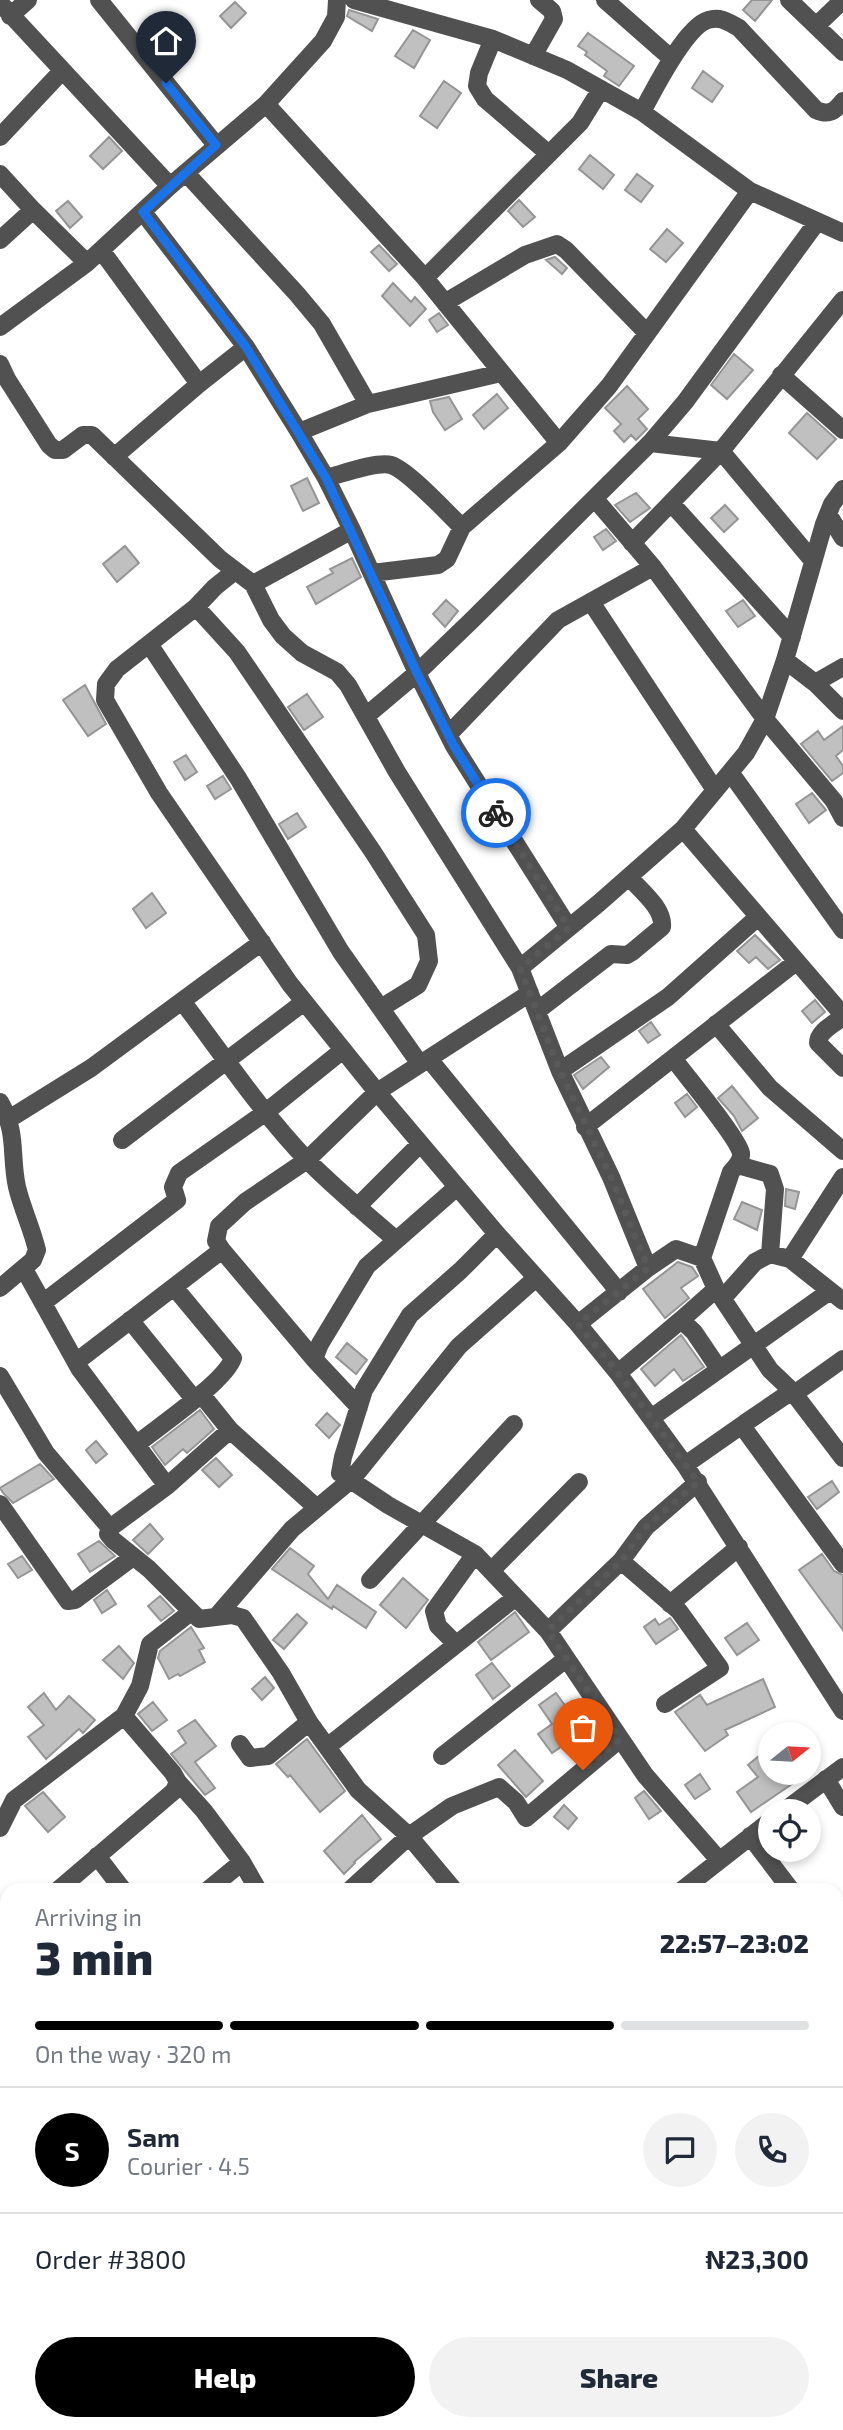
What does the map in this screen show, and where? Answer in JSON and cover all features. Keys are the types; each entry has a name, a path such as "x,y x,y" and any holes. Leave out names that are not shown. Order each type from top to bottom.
{"street":[{"path":"28,0 5,9 170,186"},
{"path":"99,0 216,145"},
{"path":"0,327 87,263 216,145 266,104 323,41 335,17 337,0"},
{"path":"354,0 493,39 567,70 642,112 750,191 843,233"},
{"path":"533,56 554,19 552,11 539,0"},
{"path":"605,0 672,59"},
{"path":"789,0 843,52"},
{"path":"816,26 843,0"},
{"path":"642,112 672,59 696,27 708,20 723,19 739,28 816,110 831,112 843,101"},
{"path":"493,39 477,86 485,99 549,154"},
{"path":"0,136 62,71"},
{"path":"425,278 580,123 601,89"},
{"path":"266,104 446,302 559,443"},
{"path":"186,173 322,324 368,404"},
{"path":"0,174 87,263"},
{"path":"372,573 438,565 447,559 463,527 559,443 609,386 750,191"},
{"path":"0,240 33,210"},
{"path":"143,212 246,347 299,432 352,530 417,673 449,734 569,928"},
{"path":"366,716 417,673 650,443 685,402 817,222"},
{"path":"446,302 525,255 556,244 566,250 647,333"},
{"path":"101,250 199,384"},
{"path":"632,543 721,451 843,300"},
{"path":"114,457 246,347"},
{"path":"0,365 49,445 55,450 63,450 88,434 235,571 253,584 271,621 284,636 302,653 337,672 348,685 397,772 520,968 560,1071 611,1177 648,1268"},
{"path":"299,432 368,404 501,373"},
{"path":"781,375 843,430"},
{"path":"650,443 721,451 813,561"},
{"path":"326,478 380,465 391,465 409,477 463,527"},
{"path":"520,968 684,829 746,753 765,719 828,514 843,489"},
{"path":"595,499 653,567 765,719 834,801 843,818"},
{"path":"671,503 792,637"},
{"path":"828,514 843,538"},
{"path":"253,584 352,530"},
{"path":"449,734 558,620 653,567"},
{"path":"235,571 195,607 117,669 106,684 105,700 159,793 304,1002 420,1144 578,1324 618,1373 698,1482 843,1711"},
{"path":"591,602 715,789"},
{"path":"195,607 237,653 373,852 426,935 429,961 418,985 381,1008"},
{"path":"149,644 238,778 341,952 381,1008 619,1292"},
{"path":"785,660 815,683 843,711"},
{"path":"815,683 843,667"},
{"path":"730,772 843,930"},
{"path":"684,829 843,1016 818,1038 818,1043 843,1068"},
{"path":"537,1011 611,954 627,955 662,927 660,912 629,877"},
{"path":"560,1071 668,998 758,917"},
{"path":"9,1119 92,1068 262,943"},
{"path":"585,1127 796,962"},
{"path":"359,1407 314,1359 222,1250 216,1241 219,1226 245,1202 307,1160 377,1092 530,993"},
{"path":"182,1002 266,1112 307,1160 396,1240"},
{"path":"122,1140 304,1002"},
{"path":"716,1024 770,1088 843,1151"},
{"path":"44,1303 177,1200 173,1187 179,1173 266,1112 343,1050"},
{"path":"673,1058 732,1137 741,1157 731,1172 702,1258"},
{"path":"0,1102 9,1119 15,1147 16,1180 37,1250 33,1260 0,1288"},
{"path":"357,1207 420,1144"},
{"path":"738,1165 770,1174 775,1189 771,1254"},
{"path":"790,1259 843,1177"},
{"path":"0,1193 16,1180"},
{"path":"314,1359 368,1266 457,1187"},
{"path":"497,1234 410,1315 364,1390 340,1473 388,1505 475,1554 548,1631 645,1775 719,1860"},
{"path":"578,1324 676,1248 702,1258 720,1293 770,1370 793,1392 840,1448"},
{"path":"76,1362 222,1250"},
{"path":"618,1373 755,1262 771,1254 790,1259 837,1296 754,1346 651,1418"},
{"path":"24,1269 76,1362 167,1486"},
{"path":"216,1617 292,1529 352,1479 458,1346 536,1278"},
{"path":"137,1444 231,1366 233,1358 174,1287"},
{"path":"130,1320 230,1430 317,1508"},
{"path":"681,1320 694,1332 719,1369"},
{"path":"685,1465 843,1359"},
{"path":"0,1376 46,1453 110,1528"},
{"path":"746,1423 745,1430 843,1564"},
{"path":"370,1580 514,1424"},
{"path":"230,1430 167,1486 110,1528 108,1534 149,1569 199,1619 232,1615 243,1618 281,1673 309,1722 358,1790 409,1836 448,1883"},
{"path":"491,1571 579,1482"},
{"path":"548,1631 621,1561 646,1527 698,1482"},
{"path":"0,1504 68,1601 75,1600 133,1557"},
{"path":"670,1604 739,1547"},
{"path":"456,1644 438,1626 434,1611 475,1554"},
{"path":"621,1561 679,1611 720,1668 665,1704"},
{"path":"327,1747 516,1597"},
{"path":"0,1828 5,1804 15,1800 124,1716 141,1686 150,1644 191,1612"},
{"path":"442,1756 566,1659"},
{"path":"124,1716 204,1811 242,1862 254,1883"},
{"path":"240,1744 250,1758 268,1756 309,1722"},
{"path":"358,1883 409,1836 452,1806 499,1787 516,1802 526,1818 620,1739"},
{"path":"800,1799 843,1767"},
{"path":"826,1780 843,1807"},
{"path":"66,1883 174,1791 178,1782"},
{"path":"691,1883 758,1830"},
{"path":"750,1836 786,1883"},
{"path":"97,1856 118,1883"},
{"path":"216,1883 242,1862"}],"building":[{"path":"752,0 772,0 755,21 743,10"},
{"path":"235,2 246,13 231,28 220,16"},
{"path":"349,10 378,19 372,31 347,16"},
{"path":"413,30 430,40 414,68 395,56"},
{"path":"588,33 634,66 619,86 604,76 607,71 585,55 587,52 578,46"},
{"path":"703,71 723,86 712,102 692,88"},
{"path":"444,81 461,93 437,128 420,116"},
{"path":"109,137 122,151 103,169 90,156"},
{"path":"590,155 614,175 603,189 579,169"},
{"path":"637,174 653,186 641,202 625,190"},
{"path":"519,200 535,217 523,227 508,211"},
{"path":"68,201 82,217 70,228 56,211"},
{"path":"667,229 683,243 666,262 650,249"},
{"path":"379,245 397,264 389,271 371,252"},
{"path":"555,257 567,268 562,274 546,260"},
{"path":"393,283 411,302 415,297 426,309 410,326 382,296"},
{"path":"439,313 448,325 437,332 429,320"},
{"path":"734,354 753,370 727,399 711,385"},
{"path":"627,386 648,409 638,419 647,429 636,440 631,435 624,442 614,431 621,424 605,408"},
{"path":"497,394 508,408 484,429 473,415"},
{"path":"449,397 462,419 445,430 433,412 430,401"},
{"path":"807,413 836,439 817,459 789,433"},
{"path":"307,478 319,503 303,511 291,486"},
{"path":"636,493 650,508 630,522 615,505"},
{"path":"725,505 738,519 724,532 711,518"},
{"path":"606,529 616,541 603,550 594,537"},
{"path":"125,546 139,563 117,582 103,564"},
{"path":"352,558 361,577 316,604 307,587 333,573 330,569"},
{"path":"446,600 458,611 445,627 433,614"},
{"path":"743,600 755,616 738,627 726,611"},
{"path":"85,685 106,724 88,736 63,700"},
{"path":"307,694 323,717 304,730 288,707"},
{"path":"843,726 843,750 836,756 843,766 843,773 832,781 801,744 818,731 824,740"},
{"path":"186,755 197,772 185,780 174,762"},
{"path":"223,776 231,789 215,799 207,786"},
{"path":"812,793 826,810 809,823 796,804"},
{"path":"297,813 306,827 288,839 279,824"},
{"path":"152,893 166,913 146,928 133,909"},
{"path":"755,935 780,960 768,969 756,957 749,963 737,951"},
{"path":"815,1000 825,1012 812,1023 802,1011"},
{"path":"651,1022 660,1035 648,1043 639,1031"},
{"path":"601,1057 609,1067 583,1089 574,1075"},
{"path":"732,1086 758,1118 742,1131 734,1116 718,1098"},
{"path":"687,1094 697,1107 685,1117 675,1103"},
{"path":"786,1189 799,1192 795,1209 785,1206"},
{"path":"742,1202 762,1210 757,1230 734,1219"},
{"path":"678,1262 692,1267 698,1276 681,1288 689,1298 665,1318 643,1289"},
{"path":"681,1335 704,1367 683,1381 674,1369 655,1386 641,1369"},
{"path":"347,1343 367,1360 356,1374 336,1357"},
{"path":"200,1410 214,1429 187,1453 183,1449 165,1465 152,1447"},
{"path":"327,1413 340,1425 329,1438 316,1425"},
{"path":"96,1441 107,1454 96,1463 86,1450"},
{"path":"216,1458 232,1475 219,1487 202,1470"},
{"path":"40,1464 54,1479 13,1503 0,1488"},
{"path":"832,1481 839,1492 817,1509 808,1497"},
{"path":"150,1524 163,1539 148,1554 133,1540"},
{"path":"99,1541 115,1556 90,1572 78,1554"},
{"path":"290,1548 314,1566 308,1574 328,1599 337,1585 376,1612 366,1628 272,1569"},
{"path":"822,1554 834,1571 843,1575 843,1630 799,1570"},
{"path":"22,1556 32,1570 18,1578 8,1564"},
{"path":"403,1578 428,1600 406,1628 380,1605"},
{"path":"107,1590 116,1604 102,1613 94,1600"},
{"path":"160,1596 174,1611 161,1621 148,1606"},
{"path":"515,1612 529,1632 491,1660 478,1642"},
{"path":"297,1614 307,1623 284,1649 273,1640"},
{"path":"670,1618 678,1629 656,1644 644,1627 655,1619 659,1625"},
{"path":"747,1623 759,1640 737,1655 725,1638"},
{"path":"191,1627 204,1648 199,1650 205,1662 169,1679 158,1658 160,1651"},
{"path":"119,1646 134,1663 123,1679 103,1660"},
{"path":"492,1663 510,1686 493,1699 476,1675"},
{"path":"265,1677 274,1688 262,1700 252,1689"},
{"path":"763,1679 775,1707 725,1730 728,1735 705,1751 675,1712 700,1695 707,1705"},
{"path":"44,1693 56,1710 69,1696 95,1720 83,1733 79,1729 46,1759 28,1737 44,1725 28,1707"},
{"path":"556,1693 580,1726 592,1717 605,1736 585,1753 575,1737 552,1753 538,1734 552,1724 539,1705"},
{"path":"153,1702 167,1720 152,1731 138,1714"},
{"path":"195,1720 216,1746 195,1762 215,1788 205,1795 171,1754 186,1743 178,1731"},
{"path":"307,1739 345,1791 320,1812 290,1775 288,1777 276,1764"},
{"path":"515,1750 543,1781 526,1797 498,1765"},
{"path":"758,1757 758,1777 748,1765"},
{"path":"700,1774 710,1789 695,1799 685,1785"},
{"path":"758,1777 758,1785 790,1785 770,1799 758,1799 758,1807 751,1812 737,1792"},
{"path":"644,1791 661,1811 649,1819 635,1798"},
{"path":"43,1792 65,1817 48,1832 25,1806"},
{"path":"564,1805 577,1818 568,1829 554,1817"},
{"path":"362,1815 381,1839 344,1874 324,1851"}],"way so far":[{"path":"496,813 569,928 520,968 560,1071 611,1177 648,1268 578,1324 618,1373 698,1482 646,1527 621,1561 548,1631 620,1739 583,1770"}],"route":[{"path":"166,83 216,145 143,212 246,347 299,432 352,530 417,673 454,746 496,813"}]}
